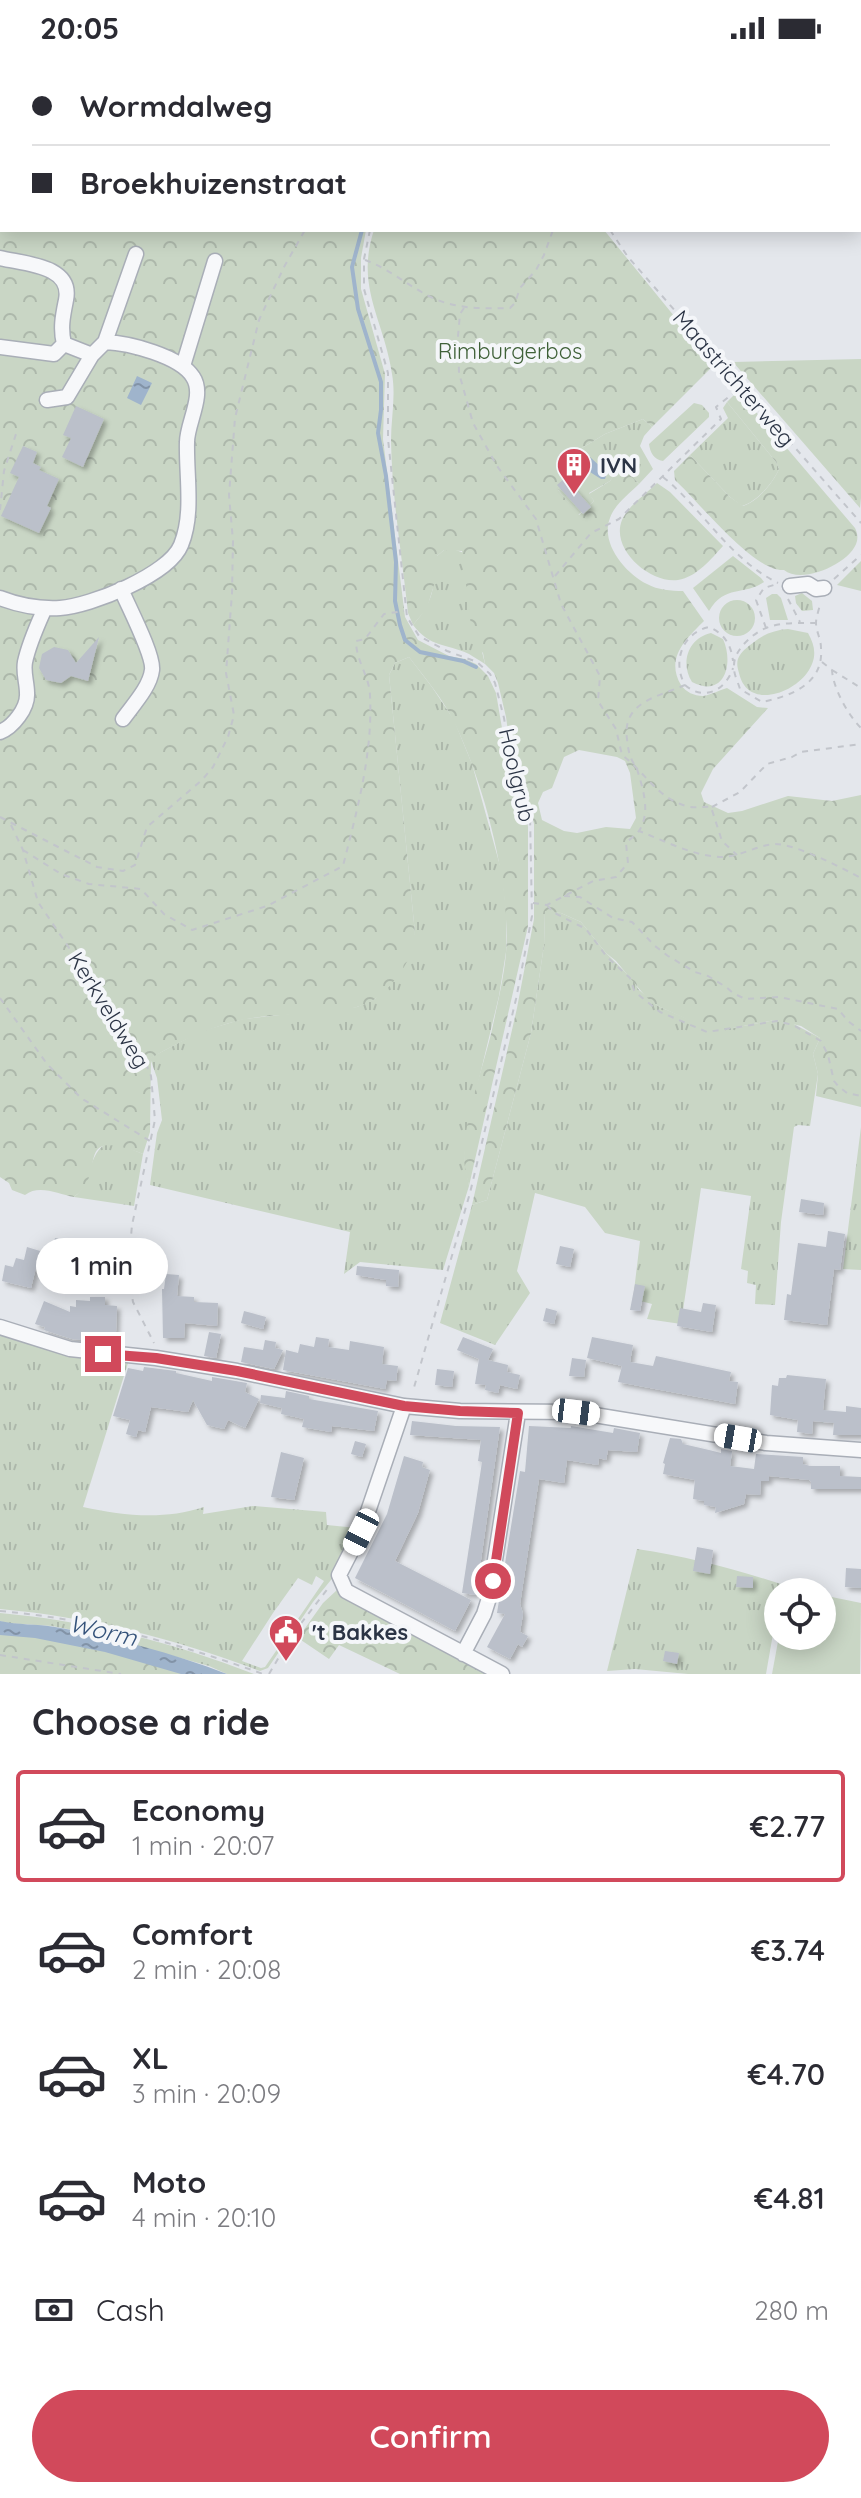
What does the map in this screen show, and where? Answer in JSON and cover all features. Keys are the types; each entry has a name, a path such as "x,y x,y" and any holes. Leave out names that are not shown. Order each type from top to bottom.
{"street":[{"path":"47,400 67,397 92,355 105,342 136,254"},
{"path":"0,258 51,270 64,278 68,290 61,332 64,344"},
{"path":"183,366 215,261"},
{"path":"0,598 45,608 81,604 121,589 167,564 181,546 187,519 187,439 197,395 195,379 183,366 122,343 105,342"},
{"path":"64,344 92,355"},
{"path":"0,347 54,354 64,344"},
{"path":"784,585 808,584 816,589 824,588"},
{"path":"121,589 153,670 147,685 123,719"},
{"path":"0,732 5,731 25,708 28,694 24,667 27,652 45,608"},
{"path":"0,1327 55,1346 237,1371 404,1406 460,1411 576,1412 766,1443 861,1450"},
{"path":"404,1406 361,1532 341,1571 340,1580 346,1591 502,1674"},
{"path":"463,1654 489,1598 518,1413"}],"path":[{"path":"0,817 97,867 123,871 135,865 147,827 213,767 228,737 234,715 226,673 232,593 233,541 229,495 233,429 259,320 304,232"},
{"path":"23,850 61,874 89,884 141,889 164,914 192,930 267,906 343,866 366,778 368,680 356,655 356,641 365,639 384,614 405,610 388,439 388,373 364,289 364,259 370,232"},
{"path":"364,259 427,296 464,308 510,308 520,288 536,270 552,232"},
{"name":"Maastrichterweg","path":"611,232 628,257 861,523"},
{"path":"464,308 460,314 458,336 459,373 473,423 497,466 536,519 561,604 600,676 599,704 616,729 622,755 636,766 645,810 645,820 639,831 626,843 628,863 616,877 593,881 547,905 531,903"},
{"path":"554,577 591,533 619,519 721,419 716,407 741,387"},
{"path":"0,510 4,471 16,434"},
{"path":"661,475 735,553 759,574 784,585"},
{"path":"816,623 766,628 736,654 733,666 722,687 715,691 698,693 685,685 680,677 680,651 701,629 714,629 728,641 733,666 740,689 762,702 787,697 808,684 820,660 822,648 816,623 824,588 861,555"},
{"path":"784,585 791,608 801,623"},
{"path":"766,628 756,600 764,588 784,585"},
{"name":"Hoolgrub","path":"404,1406 417,1380 474,1179 516,999 530,927 531,903 530,815 525,796 513,773 495,683 477,662 419,636 409,623 405,610"},
{"path":"820,660 861,688"},
{"path":"832,670 832,679 861,728"},
{"path":"685,685 642,704 629,714 626,733 630,758 636,766 660,794 689,807 711,807 740,792 767,764 801,752 861,744"},
{"path":"711,807 722,841 737,855"},
{"name":"Kerkveldweg","path":"11,824 23,850 38,902 143,1057 151,1076 155,1120 132,1225 128,1271 133,1302 156,1346 156,1358"},
{"path":"639,831 698,854 724,857 774,844 791,847 861,878"},
{"path":"562,895 580,897 613,918 632,922 668,956 745,999 779,997 838,1009 861,1031"},
{"path":"547,905 553,912 586,929 607,957 630,978 634,990 660,1012 707,1032 777,1021 793,1025 821,1041 838,1086 847,1093 861,1096"},
{"path":"0,998 47,1064 81,1098 150,1141"},
{"path":"269,1674 305,1617 331,1585 340,1580"},
{"path":"0,1611 118,1629 192,1649 263,1674"},
{"path":"0,1655 121,1674"}],"green space":[{"path":"0,232 366,232 361,258 361,289 385,374 383,439 405,617 418,640 449,656 476,664 488,676 496,693 509,769 525,804 528,827 528,926 469,1186 464,1160 465,1139 504,971 504,897 485,804 465,747 445,705 409,657 395,663 389,675 415,933 409,956 395,980 378,997 362,1005 329,1012 241,1020 194,1036 151,1058 150,1132 143,1154 120,1147 98,1149 90,1176 74,1197 42,1190 25,1195 12,1190 9,1183 0,1177"},
{"name":"Rimburgerbos","path":"374,232 606,232 714,365 652,427 643,419 605,434 582,448 558,490 579,515 594,501 589,494 610,481 621,465 639,484 610,518 608,537 616,556 631,573 651,586 683,591 704,621 685,642 676,658 675,666 681,685 688,692 700,696 727,688 757,707 768,708 713,769 701,793 704,802 728,813 788,796 832,801 861,795 861,1107 816,1096 818,1074 813,1054 820,1038 801,1026 775,1020 708,1029 658,1006 646,997 581,922 561,913 545,911 544,945 531,1033 487,1200 472,1205 534,919 534,824 526,792 513,766 498,683 485,664 483,653 473,642 462,551 444,550 437,556 437,575 427,608 413,625 408,613 392,463 393,382 369,286 368,269","holes":["579,750 625,761 630,773 636,818 630,829 606,827 577,833 564,831 542,820 538,803 543,792 552,788 564,757"]},
{"path":"861,359 861,498 860,508 733,362"},
{"path":"735,394 741,395 855,528 857,539 853,549 836,564 802,575 772,568 727,534 675,480 674,471 690,455 730,497 743,506 759,496 773,480 779,469 776,462 727,402"},
{"path":"727,402 779,469 764,491 742,506 690,455 728,418 723,408"},
{"path":"694,403 702,405 709,417 663,461 657,459 651,453 649,444"},
{"path":"643,419 652,427 640,446 653,469 639,484 621,466 610,481 589,493 594,501 578,515 558,490 582,448 605,434"},
{"path":"657,483 670,492 723,546 697,571 678,580 667,580 645,570 627,553 622,542 622,520"},
{"path":"444,550 464,553 468,594 485,664 469,654 426,638 413,625 429,601 437,556"},
{"path":"733,556 764,582 722,597 709,611 693,588"},
{"path":"861,561 861,591 837,585"},
{"path":"802,593 812,601 813,610 802,611 796,603 795,596"},
{"path":"772,594 781,598 788,620 770,620 766,598"},
{"path":"737,600 750,605 755,618 750,631 737,636 724,631 719,618 724,605"},
{"path":"788,629 808,633 814,653 810,668 800,681 781,692 760,695 751,691 739,673 737,664 740,655 762,637"},
{"path":"711,633 723,639 727,668 719,682 703,686 692,682 688,675 688,652 697,640"},
{"path":"409,657 454,720 472,764 502,873 506,952 499,996 471,1112 464,1157 469,1186 443,1270 360,1262 344,1274 350,1232 150,1185 157,1133 162,1120 157,1078 150,1058 199,1032 243,1019 357,1007 375,999 390,985 415,933 389,675 395,663"},
{"path":"545,910 581,922 639,990 658,1006 690,1020 733,1028 775,1020 790,1022 820,1038 813,1054 818,1074 810,1126 794,1127 781,1222 775,1305 755,1304 756,1285 747,1283 748,1271 741,1269 751,1196 701,1188 681,1324 647,1319 652,1304 633,1299 640,1241 605,1233 585,1207 535,1193 517,1271 530,1293 495,1345 440,1323 472,1205 487,1200 531,1033 544,945"},
{"path":"861,1127 861,1270 843,1269"},
{"path":"108,1143 143,1154 134,1206 74,1197 85,1184 96,1154"},
{"path":"0,1334 61,1354 128,1363 83,1507 144,1515 174,1514 204,1507 203,1514 253,1506 326,1512 327,1525 357,1528 335,1575 268,1668 260,1671 132,1631 0,1609","holes":["316,1576 324,1581 265,1667 242,1661 298,1578 312,1585"]},
{"path":"637,1549 674,1555 764,1579 764,1650 770,1650 766,1674 688,1674 635,1669 607,1671"},
{"path":"337,1590 489,1674 400,1674 339,1645 329,1659 298,1638 323,1603"},
{"path":"836,1598 861,1603 860,1674 772,1674 776,1650 836,1650"},
{"path":"0,1613 65,1621 129,1634 254,1674 227,1674 209,1666 98,1635 52,1626 6,1623 0,1621"},
{"path":"0,1628 207,1674 0,1674"}],"water":[{"path":"137,376 152,383 141,405 127,398"},
{"path":"589,456 607,473 605,479 582,467 580,462"},
{"path":"0,1621 99,1636 227,1674 181,1674 105,1652 35,1638 0,1635"}],"building":[{"path":"76,406 104,419 83,467 62,457 71,438 63,435"},
{"path":"23,446 37,452 33,463 41,467 39,470 59,479 47,506 51,508 39,533 1,516 19,477 10,473"},
{"name":"IVN","path":"565,478 591,507 583,514 557,485"},
{"path":"99,637 88,681 71,676 61,683 46,680 39,668 42,654 54,647 68,650 76,663"},
{"path":"801,1199 824,1203 823,1215 799,1212"},
{"path":"828,1231 845,1234 840,1270 834,1269 827,1325 784,1320 787,1294 791,1295 798,1243 826,1247"},
{"path":"55,1238 65,1240 62,1253 52,1251"},
{"path":"560,1246 574,1249 570,1267 556,1264"},
{"path":"27,1247 40,1251 31,1288 2,1281 5,1265 13,1267 16,1258 24,1260"},
{"path":"357,1266 399,1270 398,1287 386,1286 386,1280 356,1275"},
{"path":"166,1274 179,1275 177,1296 194,1297 194,1302 218,1303 217,1326 185,1323 184,1338 163,1338 162,1289"},
{"path":"635,1284 645,1286 640,1311 630,1310"},
{"path":"90,1297 105,1297 105,1305 117,1306 116,1332 110,1332 101,1342 72,1339 35,1324 44,1301 70,1312 70,1306 76,1307 76,1300 90,1301"},
{"path":"703,1303 716,1305 712,1332 677,1326 680,1308 701,1312"},
{"path":"546,1308 557,1311 554,1324 543,1321"},
{"path":"244,1311 266,1317 263,1329 241,1323"},
{"path":"209,1332 221,1334 216,1358 204,1356"},
{"path":"316,1337 329,1339 328,1347 349,1350 350,1341 384,1347 382,1364 398,1366 396,1381 387,1380 385,1389 283,1370 286,1350 298,1353 300,1344 314,1347"},
{"path":"463,1337 493,1349 488,1360 508,1365 507,1372 520,1375 517,1389 500,1385 498,1393 485,1390 486,1385 475,1384 479,1359 457,1350"},
{"path":"592,1337 633,1345 630,1362 653,1366 656,1356 731,1372 729,1381 738,1382 735,1404 618,1382 622,1366 587,1358"},
{"path":"265,1340 276,1342 275,1348 283,1350 274,1369 241,1362 244,1347 263,1350"},
{"path":"572,1358 586,1360 584,1377 569,1376"},
{"path":"144,1367 176,1371 212,1381 212,1377 247,1383 245,1392 259,1399 245,1428 228,1420 224,1429 207,1425 193,1400 188,1412 151,1407 145,1432 138,1430 136,1437 126,1434 130,1420 113,1416 128,1368 143,1371"},
{"path":"437,1369 454,1371 452,1387 435,1385"},
{"path":"787,1375 826,1379 823,1410 846,1412 846,1406 861,1408 861,1435 833,1435 834,1423 813,1421 812,1434 797,1432 798,1420 770,1415 772,1385 778,1386 779,1378 786,1378"},
{"path":"286,1391 309,1396 309,1399 378,1411 374,1431 332,1426 331,1432 302,1427 304,1419 281,1414 282,1408 260,1403 261,1395 285,1398"},
{"path":"412,1421 500,1427 476,1595 462,1593 482,1462 478,1461 481,1440 410,1435"},
{"path":"529,1426 571,1426 613,1433 614,1428 640,1433 637,1452 608,1450 606,1460 599,1458 598,1465 567,1460 564,1483 539,1479 520,1604 523,1614 520,1632 528,1636 522,1647 518,1644 510,1659 487,1647 505,1614 497,1613 520,1471 525,1472"},
{"path":"670,1438 721,1453 721,1449 732,1451 730,1466 754,1469 756,1454 803,1457 803,1464 810,1466 840,1466 840,1476 861,1477 861,1489 811,1489 809,1480 769,1476 769,1481 761,1481 760,1495 746,1494 744,1504 715,1513 716,1507 693,1499 695,1480 663,1474"},
{"path":"355,1441 366,1444 362,1457 351,1454"},
{"path":"281,1452 304,1458 294,1500 271,1497"},
{"path":"404,1456 423,1462 422,1467 430,1470 418,1513 395,1561 471,1600 455,1631 355,1578 387,1514"},
{"path":"697,1547 713,1550 710,1574 693,1571"},
{"path":"846,1568 861,1569 861,1588 845,1587"},
{"path":"737,1576 753,1577 753,1588 736,1587"},
{"path":"665,1651 679,1653 677,1664 663,1661"}],"waterway":[{"path":"361,232 352,267 358,309 381,382 378,433 396,562 395,601 400,625 405,640 420,652 463,661 476,667"}],"place":[{"name":"IVN","path":"574,496"},
{"name":"'t Bakkes","path":"286,1663"}],"route":[{"path":"103,1354 156,1358 237,1371 404,1406 518,1413 493,1581"}],"water label":[{"name":"Worm","path":"103,1630"}]}
